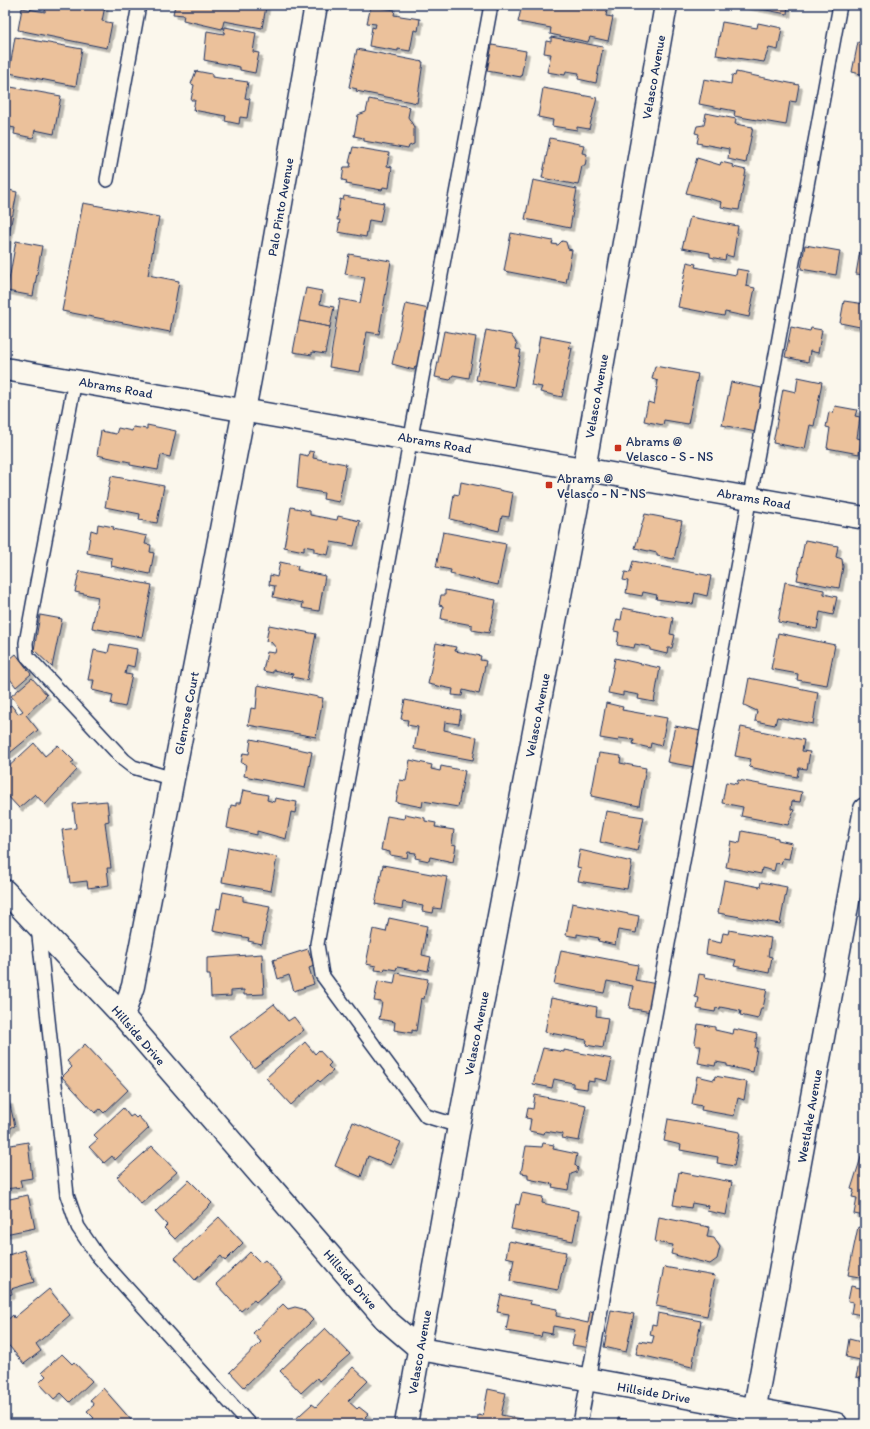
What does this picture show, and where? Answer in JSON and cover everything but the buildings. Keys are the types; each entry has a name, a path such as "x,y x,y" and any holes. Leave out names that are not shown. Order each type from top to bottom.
{"street":[{"name":"Palo Pinto Avenue","path":"244,409 316,5"},
{"name":"Velasco Avenue","path":"406,1424 458,1126 584,469 666,5"},
{"name":"Abrams Road","path":"5,369 244,409 865,518"},
{"name":"Glenrose Court","path":"123,1016 134,986 244,409"},
{"name":"Westlake Avenue","path":"754,1417 865,809"},
{"name":"Hillside Drive","path":"5,891 123,1016 386,1319 420,1348 588,1380 754,1417 836,1424"}],"lane":[{"path":"107,180 138,5"},
{"path":"458,1126 426,1116 322,975 317,944 491,5"},
{"path":"580,1424 840,5"},
{"path":"75,380 36,582 26,643 27,656 124,760 134,767 173,779"},
{"path":"37,925 67,1196 78,1227 97,1255 249,1424"}],"place":[{"name":"Abrams @ Velasco - S - NS","path":"618,448"},
{"name":"Abrams @ Velasco - N - NS","path":"549,485"}]}
